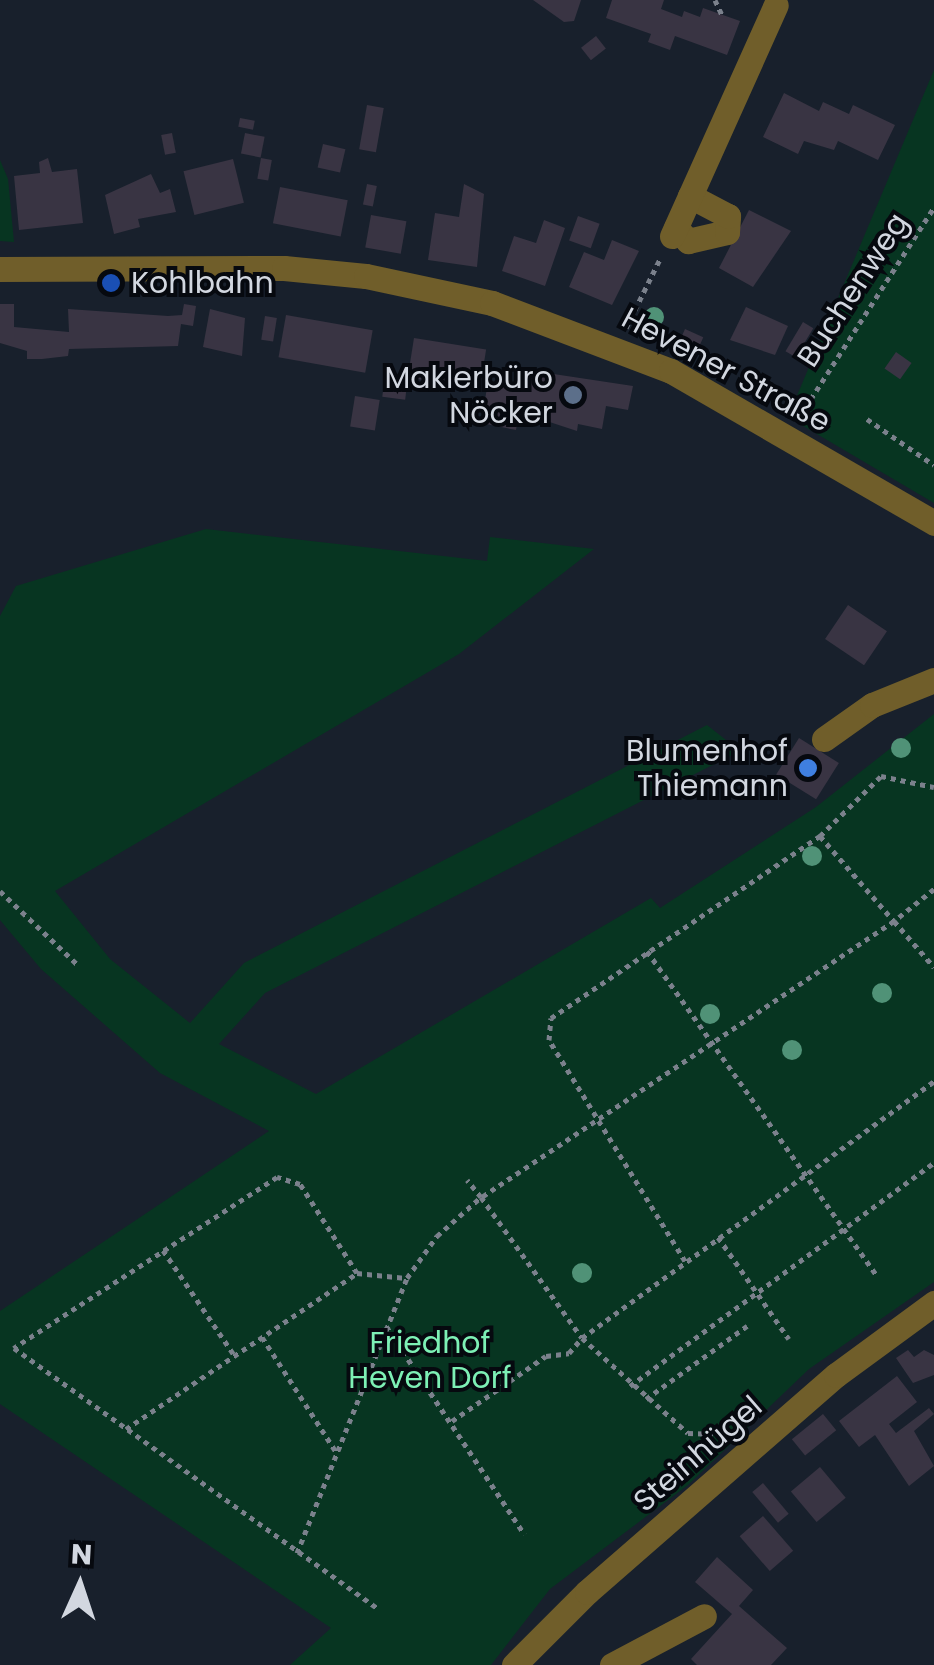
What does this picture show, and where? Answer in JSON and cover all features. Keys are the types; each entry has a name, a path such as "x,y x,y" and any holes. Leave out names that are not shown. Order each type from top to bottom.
{"street":[{"path":"690,196 728,216 727,232 688,241 674,232 773,2"},
{"name":"Hevener Straße","path":"0,269 284,268 366,276 492,303 616,347 934,523"},
{"path":"824,739 872,705 934,680"},
{"name":"Steinhügel","path":"514,1665 558,1618 836,1375 934,1303"},
{"path":"612,1665 704,1616"}],"path":[{"path":"715,0 722,15"},
{"name":"Buchenweg","path":"810,398 934,207"},
{"path":"616,347 674,232"},
{"path":"867,419 934,465"},
{"path":"685,1261 596,1120 547,1030 557,1011 820,836 881,776 934,786"},
{"path":"820,836 934,967"},
{"path":"296,1553 407,1278 437,1236 481,1198 894,921 934,889"},
{"path":"0,891 78,964"},
{"path":"647,951 876,1276"},
{"path":"452,1421 546,1356 569,1353 582,1338 934,1080"},
{"path":"630,1386 933,1167"},
{"path":"358,1274 300,1184 286,1177 270,1180 14,1348 377,1608"},
{"path":"467,1180 582,1338 630,1386 688,1433 719,1434"},
{"path":"718,1237 788,1339"},
{"path":"163,1250 234,1356"},
{"path":"126,1429 358,1274 407,1278"},
{"path":"386,1326 524,1534"},
{"path":"646,1399 747,1326"},
{"path":"262,1338 336,1452"}],"green space":[{"path":"934,70 934,503 788,417"},
{"path":"0,160 8,179 14,242 0,241"},
{"name":"Friedhof Heven Dorf","path":"206,529 487,561 490,537 594,549 459,654 55,891 110,959 190,1023 244,963 707,725 740,751 265,993 219,1044 316,1094 651,898 660,908 816,807 934,714 934,1282 809,1369 688,1485 550,1589 491,1665 290,1665 331,1628 0,1404 0,1311 269,1131 160,1073 41,969 0,920 0,616 16,586"}],"building":[{"path":"533,0 581,0 574,21 564,22"},
{"path":"612,0 664,0 661,9 682,17 684,11 700,17 703,8 740,21 727,55 675,36 670,50 648,42 651,34 606,18"},
{"path":"596,36 606,49 591,60 581,48"},
{"path":"784,93 819,111 823,102 849,114 853,105 895,125 878,160 838,141 834,150 804,141 798,154 763,137"},
{"path":"367,105 384,108 376,152 359,149"},
{"path":"240,118 255,121 253,130 238,127"},
{"path":"172,133 176,153 165,155 161,135"},
{"path":"245,133 265,137 261,157 241,154"},
{"path":"323,144 345,149 340,173 318,167"},
{"path":"48,158 52,172 77,169 83,223 19,230 14,176 40,173 39,162"},
{"path":"261,158 272,160 268,181 257,179"},
{"path":"233,159 244,203 194,215 184,171"},
{"path":"151,174 160,193 170,189 176,212 138,219 140,227 114,234 105,195"},
{"path":"367,184 377,186 373,207 363,205"},
{"path":"464,184 484,194 477,267 428,260 435,213 459,217"},
{"path":"280,187 348,200 341,236 273,223"},
{"path":"749,210 791,231 753,287 719,268"},
{"path":"371,215 406,221 401,254 365,247"},
{"path":"578,216 600,224 591,248 569,240"},
{"path":"544,220 565,228 545,286 502,271 514,236 536,243"},
{"path":"612,240 639,251 612,305 569,287 584,252 604,260"},
{"path":"0,304 14,304 14,327 69,332 68,309 168,316 182,315 184,304 196,306 193,326 181,324 178,346 69,349 68,356 27,359 27,351 0,343"},
{"path":"746,307 788,326 775,355 730,340"},
{"path":"210,309 245,318 242,356 203,347"},
{"path":"286,315 373,330 365,373 279,357"},
{"path":"265,316 277,318 273,342 261,340"},
{"path":"803,322 813,328 796,357 785,351"},
{"path":"685,329 703,337 695,355 677,347"},
{"path":"414,338 486,349 480,389 408,378"},
{"path":"896,352 912,363 900,379 885,368"},
{"path":"527,370 633,386 628,410 606,406 602,429 578,424 577,431 519,412 516,430 481,423 488,382 523,388"},
{"path":"385,375 408,378 405,400 382,397"},
{"path":"355,396 380,400 375,431 350,427"},
{"path":"848,605 887,631 864,665 825,639"},
{"name":"Blumenhof Thiemann","path":"799,738 839,763 816,799 776,774"},
{"path":"908,1350 914,1357 924,1350 934,1355 934,1375 913,1383 896,1358"},
{"path":"897,1376 917,1402 889,1424 896,1433 929,1408 934,1414 914,1431 934,1466 909,1486 875,1435 859,1447 839,1421"},
{"path":"823,1414 836,1430 805,1455 792,1439"},
{"path":"820,1467 846,1498 817,1522 791,1491"},
{"path":"763,1483 789,1514 778,1523 752,1492"},
{"path":"763,1516 793,1551 770,1571 740,1536"},
{"path":"717,1557 753,1590 739,1606 787,1648 771,1665 697,1665 691,1659 732,1614 695,1582"}],"place":[{"name":"Kohlbahn","path":"111,283"},
{"name":"Maklerbüro Nöcker","path":"573,395"},
{"name":"Blumenhof Thiemann","path":"808,768"}]}
